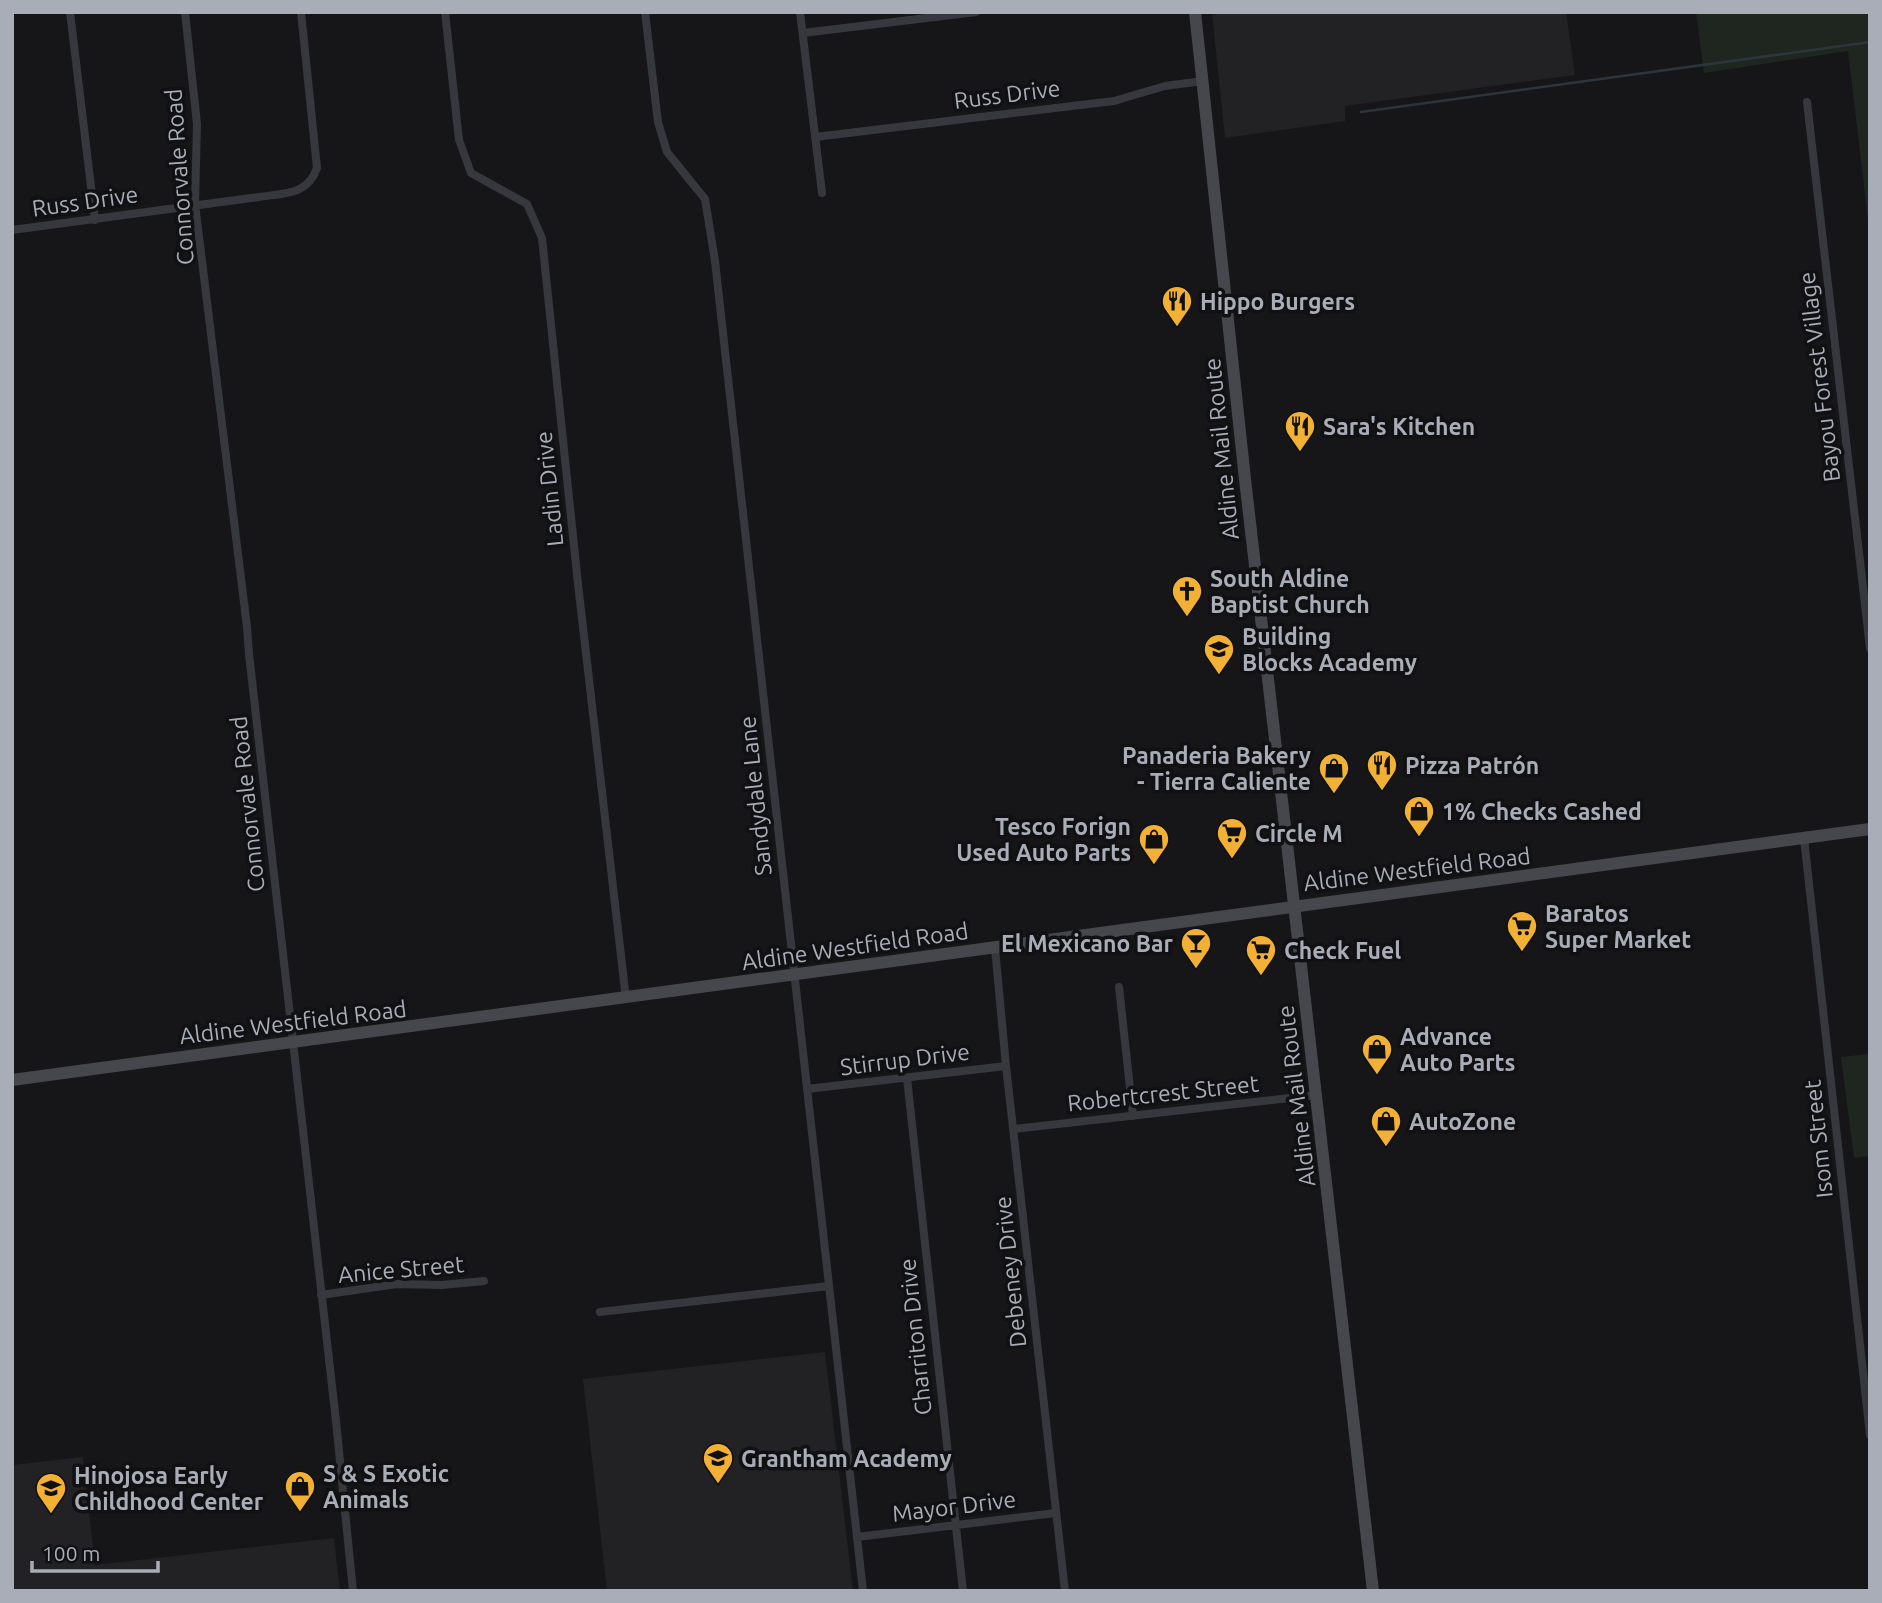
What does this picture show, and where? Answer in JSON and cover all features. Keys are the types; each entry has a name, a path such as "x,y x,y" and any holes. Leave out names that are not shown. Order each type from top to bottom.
{"main road":[{"name":"Aldine Mail Route","path":"1195,12 1245,479 1373,1591"},
{"name":"Aldine Westfield Road","path":"12,1080 1870,829"}],"street":[{"path":"70,12 95,220"},
{"name":"Connorvale Road","path":"185,12 197,124 195,204 247,626 353,1591"},
{"name":"Russ Drive","path":"12,230 288,192 309,184 317,168 301,12"},
{"name":"Ladin Drive","path":"445,12 459,140 471,173 527,204 542,238 626,999"},
{"name":"Sandydale Lane","path":"645,12 658,122 667,152 705,199 716,261 863,1591"},
{"path":"800,12 821,193"},
{"path":"803,33 976,12"},
{"name":"Russ Drive","path":"815,137 1114,101 1165,86 1203,81"},
{"name":"Bayou Forest Village","path":"1807,102 1870,649"},
{"name":"Isom Street","path":"1804,838 1870,1435"},
{"name":"Debeney Drive","path":"995,948 1065,1591"},
{"path":"1119,987 1133,1116"},
{"name":"Stirrup Drive","path":"807,1090 1006,1066"},
{"name":"Charriton Drive","path":"906,1078 963,1591"},
{"name":"Robertcrest Street","path":"1014,1129 1317,1095"},
{"name":"Anice Street","path":"321,1296 397,1284 442,1285 484,1281"},
{"path":"600,1312 830,1286"},
{"name":"Mayor Drive","path":"857,1537 1056,1513"}],"shaded area":[{"path":"1212,12 1566,12 1575,75 1345,106 1345,121 1225,138"},
{"path":"1696,12 1870,12 1870,237 1848,51 1704,73"},
{"path":"1870,1054 1870,1156 1854,1158 1841,1057"},
{"name":"Grantham Academy","path":"825,1352 853,1591 607,1591 583,1379"},
{"path":"83,1457 95,1565 334,1538 340,1591 12,1591 12,1465"}],"waterway":[{"path":"1361,112 1870,42"}],"place":[{"name":"Hippo Burgers","path":"1177,328"},
{"name":"Sara's Kitchen","path":"1300,453"},
{"name":"South Aldine Baptist Church","path":"1187,618"},
{"name":"Building Blocks Academy","path":"1219,676"},
{"name":"Pizza Patrón","path":"1382,792"},
{"name":"Panaderia Bakery - Tierra Caliente","path":"1334,795"},
{"name":"1% Checks Cashed","path":"1419,838"},
{"name":"Circle M","path":"1232,860"},
{"name":"Tesco Forign Used Auto Parts","path":"1154,866"},
{"name":"Baratos Super Market","path":"1522,953"},
{"name":"El Mexicano Bar","path":"1196,970"},
{"name":"Check Fuel","path":"1261,977"},
{"name":"Advance Auto Parts","path":"1377,1076"},
{"name":"AutoZone","path":"1386,1148"},
{"name":"Grantham Academy","path":"718,1485"},
{"name":"S & S Exotic Animals","path":"300,1513"},
{"name":"Hinojosa Early Childhood Center","path":"51,1515"}]}
